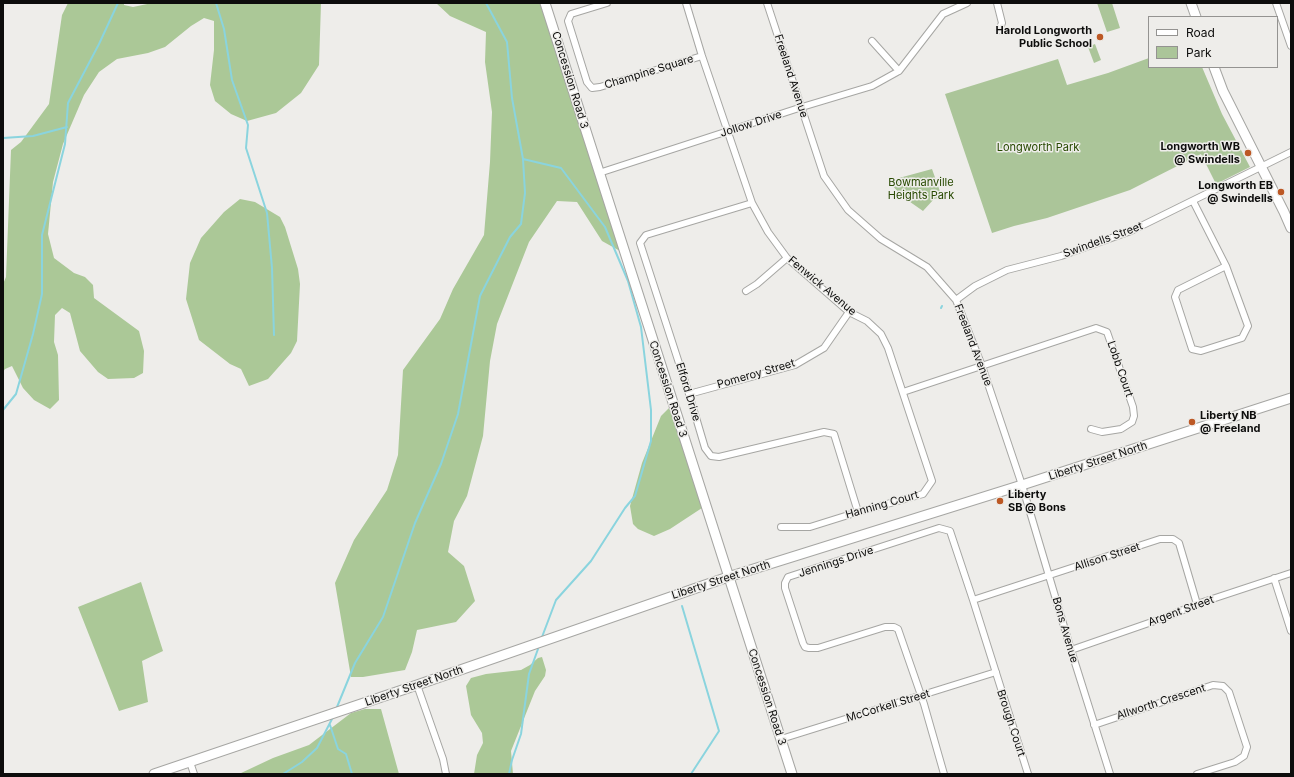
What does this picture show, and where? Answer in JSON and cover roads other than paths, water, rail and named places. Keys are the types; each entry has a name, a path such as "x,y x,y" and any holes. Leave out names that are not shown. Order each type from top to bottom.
{"main road":[{"name":"Concession Road 3","path":"545,3 792,774"},
{"path":"1193,4 1196,16"},
{"path":"1214,68 1226,96 1291,228"},
{"name":"Liberty Street North","path":"154,774 728,577 1022,485 1291,398"}],"street":[{"name":"Champine Square","path":"607,3 571,14 568,21 587,82 592,88 600,87 702,56"},
{"name":"Champine Square","path":"686,3 702,56 729,131"},
{"name":"Freeland Avenue","path":"767,3 824,176 848,210 881,239 927,267 956,300 982,366 1022,485"},
{"name":"Jollow Drive","path":"599,173 802,107 872,86 899,71 943,14 967,3"},
{"path":"997,3 1002,24 999,30"},
{"path":"1276,3 1291,46"},
{"path":"872,42 899,71"},
{"name":"Fenwick Avenue","path":"729,131 752,203 768,232 787,258 849,312 867,321 881,334 888,348 903,392"},
{"name":"Swindells Street","path":"956,300 975,286 1007,270 1060,256 1120,236 1291,152"},
{"path":"1193,201 1226,266 1248,326 1242,338 1200,351 1192,349 1175,297 1178,290 1226,266"},
{"name":"Elford Drive","path":"752,203 646,235 640,244 705,448 711,456 719,457 824,432 834,434 858,512"},
{"path":"746,292 787,258"},
{"name":"Pomeroy Street","path":"689,394 795,365 824,348 849,312"},
{"name":"Lobb Court","path":"982,366 1096,328 1107,332 1133,407 1134,416 1132,422 1122,429 1102,432 1091,429"},
{"path":"903,392 982,366"},
{"name":"Hanning Court","path":"781,527 810,527 923,494 932,481 903,392"},
{"name":"Bons Avenue","path":"1022,485 1070,650 1110,774"},
{"name":"Jennings Drive","path":"921,696 901,634 894,626 885,627 818,648 809,648 805,646 785,588 786,580 791,576 939,528 950,531 974,600 996,672"},
{"name":"Allison Street","path":"974,600 1160,539 1173,539 1179,543 1197,604"},
{"name":"Argent Street","path":"1070,650 1169,616 1197,604 1291,573"},
{"path":"1274,578 1291,631"},
{"name":"McCorkell Street","path":"781,740 996,672"},
{"name":"Brough Court","path":"996,672 1028,774"},
{"path":"417,685 443,759 446,774"},
{"name":"Allworth Crescent","path":"1094,725 1213,685 1223,686 1229,692 1248,747 1244,756 1235,762 1197,774"},
{"path":"921,696 943,774"},
{"path":"190,762 194,774"}],"waterway":[{"path":"3,410 16,394 33,334 42,294 42,235 65,144 68,103 99,44 118,3"},
{"path":"216,3 224,29 232,80 248,125 246,148 267,213 272,268 274,335"},
{"path":"337,707 355,663 383,617 415,523 441,464 458,414 480,296 510,237 521,224 525,193 523,159 512,98 507,42 486,3"},
{"path":"3,138 33,136 67,127"},
{"path":"523,159 561,168 605,227 628,281 641,327 651,410 651,441 635,496 625,508 591,561 556,600 542,637"},
{"path":"682,606 719,731 691,774"},
{"path":"509,774 521,734 529,674 538,649"},
{"path":"283,774 302,762 317,748 332,719"},
{"path":"330,725 338,749 346,754 352,774"}],"place":[{"name":"Harold Longworth Public School","path":"1100,37"},
{"name":"Longworth WB @ Swindells","path":"1248,153"},
{"name":"Longworth EB @ Swindells","path":"1281,192"},
{"name":"Liberty NB @ Freeland","path":"1192,422"},
{"name":"Liberty SB @ Bons","path":"1000,501"}],"park label":[{"name":"Longworth Park","path":"1038,148"},
{"name":"Bowmanville Heights Park","path":"921,189"}]}
